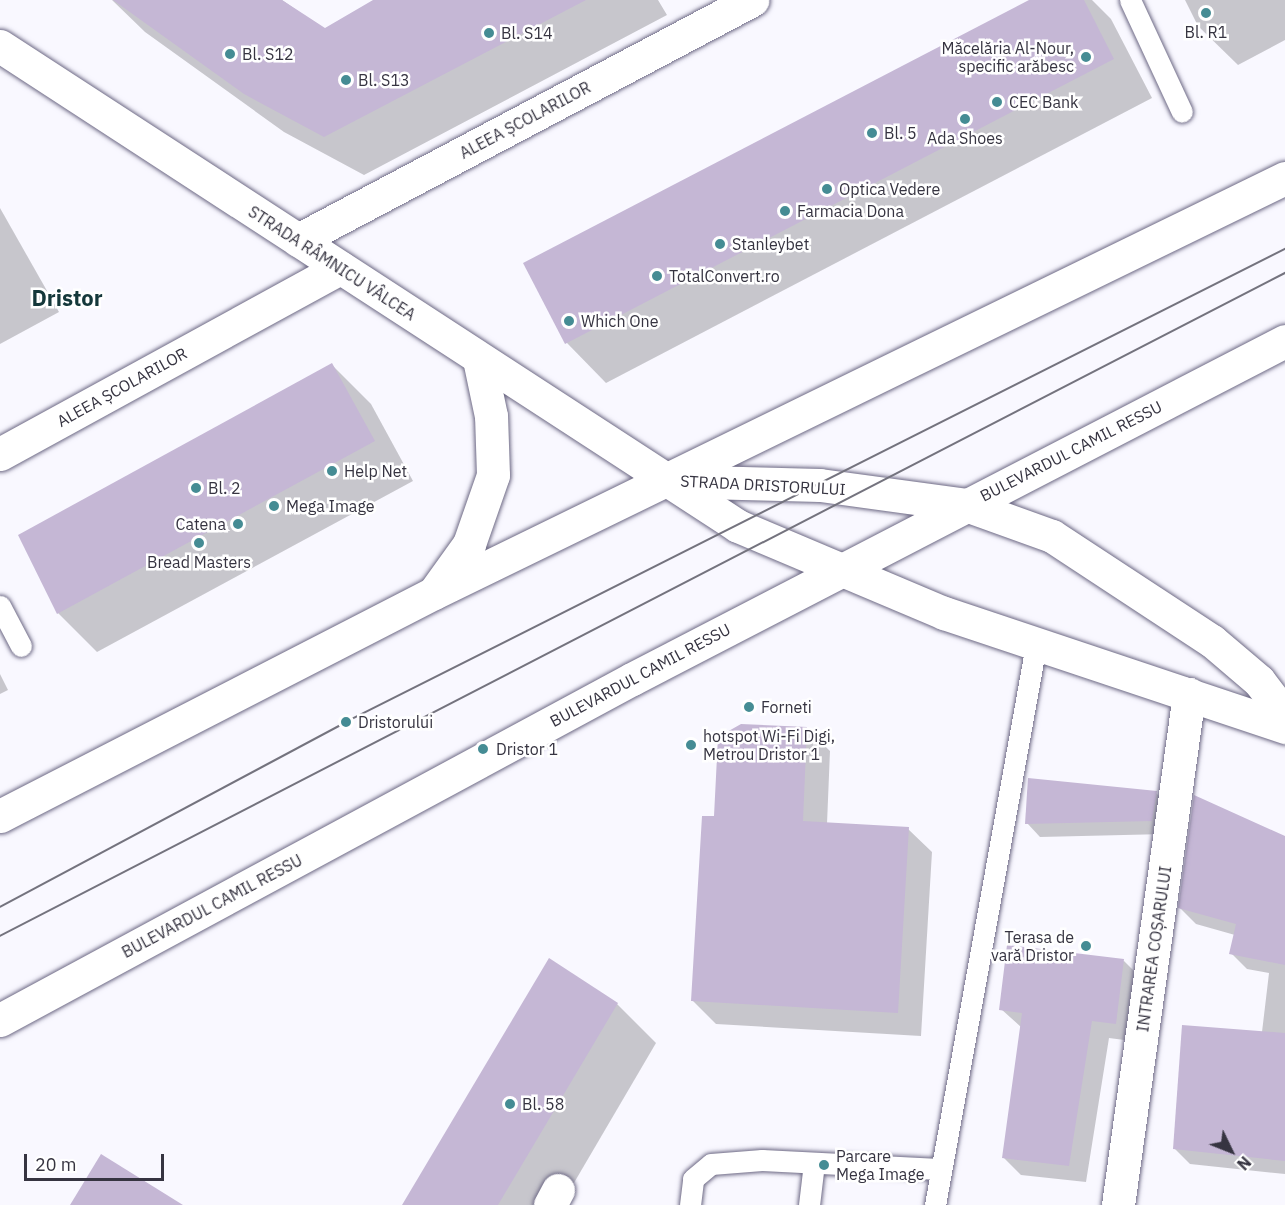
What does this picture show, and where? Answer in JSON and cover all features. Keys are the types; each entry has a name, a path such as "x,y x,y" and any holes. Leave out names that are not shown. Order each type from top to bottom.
{"street":[{"name":"ALEEA ȘCOLARILOR","path":"298,240 731,5"},
{"name":"STRADA RÂMNICU VÂLCEA","path":"0,46 662,481"},
{"path":"0,816 434,593 1285,178"},
{"name":"ALEEA ȘCOLARILOR","path":"0,454 340,268"},
{"name":"BULEVARDUL CAMIL RESSU","path":"0,1020 841,570 1285,341"},
{"path":"434,593 469,544 493,475 491,416 478,359"},
{"name":"STRADA DRISTORULUI","path":"662,481 820,485 966,505 1052,536 1109,569 1212,641 1259,681 1285,715"},
{"name":"STRADA DRISTORULUI","path":"662,481 738,526 841,570 1036,645 1285,727"},
{"name":"INTRAREA COȘARULUI","path":"1118,1205 1189,694"}],"lane":[{"path":"1130,0 1182,112"},
{"path":"0,606 21,646"},
{"path":"935,1205 939,1169 1036,645"},
{"path":"690,1205 693,1179 711,1164 814,1163 939,1169"},
{"path":"809,1205 814,1163"}],"building":[{"path":"113,0 282,0 325,28 373,0 586,0 324,137 244,94"},
{"name":"Bl. 5","path":"1029,0 1084,0 1114,59 565,344 523,263"},
{"name":"Bl. 2","path":"332,363 375,441 57,614 18,535"},
{"path":"741,724 807,727 803,821 909,827 898,1013 691,1001 702,816 714,816 718,737"},
{"path":"1028,778 1157,791 1152,821 1025,824"},
{"path":"1194,795 1285,836 1285,965 1229,954 1236,924 1178,908"},
{"path":"1007,945 1124,959 1116,1024 1092,1021 1069,1166 1002,1158 1022,1013 999,1010"},
{"name":"Bl. 58","path":"549,958 618,1003 498,1205 402,1205"},
{"path":"1182,1025 1285,1033 1285,1161 1173,1149"},
{"path":"101,1154 183,1205 70,1205"}],"tram line":[{"path":"0,907 346,722 1285,249"},
{"path":"0,936 1285,273"}],"place":[{"name":"Bl. R1","path":"1206,13"},
{"name":"Bl. S14","path":"489,33"},
{"name":"Bl. S12","path":"230,54"},
{"name":"Măcelăria Al-Nour, specific arăbesc","path":"1086,57"},
{"name":"Bl. S13","path":"346,80"},
{"name":"CEC Bank","path":"997,102"},
{"name":"Ada Shoes","path":"965,119"},
{"name":"Bl. 5","path":"872,133"},
{"name":"Optica Vedere","path":"827,189"},
{"name":"Farmacia Dona","path":"785,211"},
{"name":"Stanleybet","path":"720,244"},
{"name":"TotalConvert.ro","path":"657,276"},
{"name":"Which One","path":"569,321"},
{"name":"Help Net","path":"332,471"},
{"name":"Bl. 2","path":"196,488"},
{"name":"Mega Image","path":"274,506"},
{"name":"Catena","path":"238,524"},
{"name":"Bread Masters","path":"199,543"},
{"name":"Forneti","path":"749,707"},
{"name":"Dristorului","path":"346,722"},
{"name":"hotspot Wi-Fi Digi, Metrou Dristor 1","path":"691,745"},
{"name":"Dristor 1","path":"483,749"},
{"name":"Terasa de vară Dristor","path":"1086,946"},
{"name":"Bl. 58","path":"510,1104"},
{"name":"Parcare Mega Image","path":"824,1165"}],"district":[{"name":"Dristor","path":"67,298"}]}
